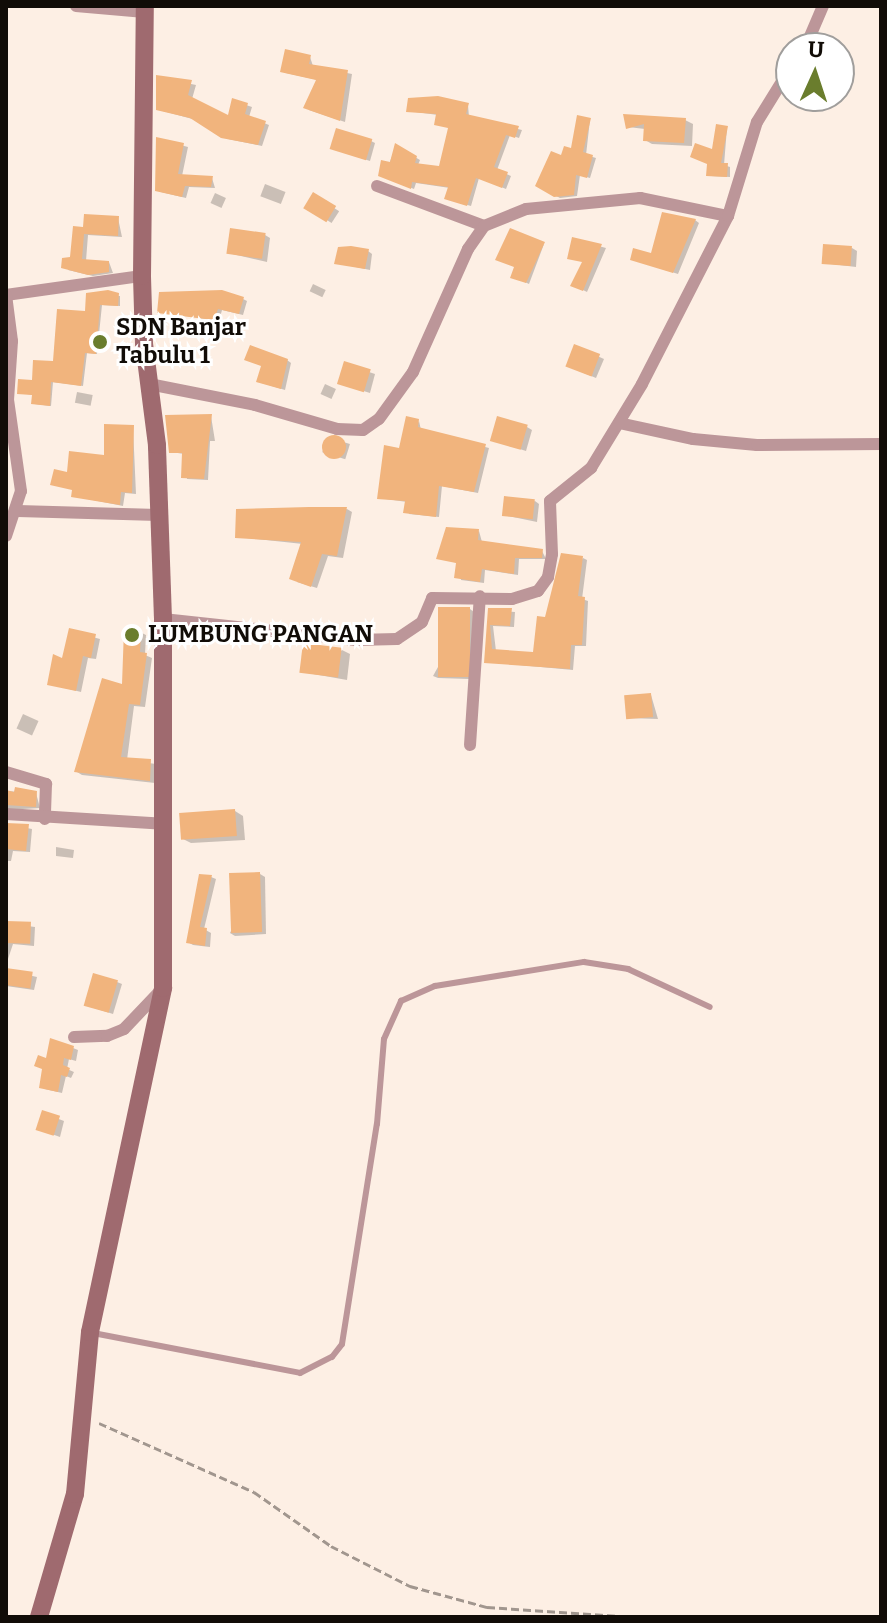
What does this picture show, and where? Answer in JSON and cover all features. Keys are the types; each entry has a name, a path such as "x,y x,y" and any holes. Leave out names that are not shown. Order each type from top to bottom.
{"street":[{"path":"39,1617 75,1494 78,1414 90,1332 163,988 163,619 142,276 145,9 76,6"},
{"path":"812,32 823,6"},
{"path":"163,619 356,640 397,639 422,622 432,598 480,596 512,599 538,591 548,577 552,554 550,501 586,475 619,423 728,216 757,122 775,93"},
{"path":"377,186 484,226"},
{"path":"149,384 255,405 337,429 363,430 379,419 413,372 468,249 484,226 526,209 640,198 728,216"},
{"path":"6,536 18,511 6,295 142,276"},
{"path":"619,423 744,444 845,448 881,444"},
{"path":"18,511 158,515"},
{"path":"470,745 480,596"},
{"path":"6,772 46,784 45,819"},
{"path":"6,814 45,819 163,824"},
{"path":"74,1037 107,1036 124,1029 163,988"}],"lane":[{"path":"90,1332 300,1373 332,1357 342,1344 377,1124 384,1039 401,1001 435,986 584,962 628,969 710,1007"}],"path":[{"path":"78,1414 254,1492 331,1546 410,1586 487,1607 635,1617"}],"building":[{"path":"285,49 311,55 309,64 348,70 340,121 303,108 316,80 280,72"},
{"path":"156,75 192,80 188,95 228,115 232,98 248,103 245,114 266,121 258,145 221,138 190,118 156,110"},
{"path":"438,96 469,103 466,114 519,126 515,138 506,135 494,167 508,172 502,188 476,178 467,206 444,199 448,187 412,182 411,189 378,176 381,160 390,162 395,143 417,156 415,163 439,166 448,128 434,125 436,114 406,112 408,98"},
{"path":"623,114 686,118 684,143 643,141 644,124 626,129"},
{"path":"577,115 591,118 583,152 593,155 587,178 576,175 574,195 554,197 535,186 551,151 561,155 564,146 571,148"},
{"path":"716,124 728,126 721,163 728,163 727,177 706,176 707,164 690,157 695,143 712,149"},
{"path":"336,128 372,139 366,160 330,149"},
{"path":"156,137 184,143 178,174 213,176 211,187 185,186 182,197 155,191"},
{"path":"313,192 336,206 326,222 303,208"},
{"path":"662,212 696,219 673,273 630,260 633,248 651,253"},
{"path":"84,214 119,216 118,236 84,234 82,259 109,261 109,272 88,275 61,268 62,258 70,257 73,226 83,227"},
{"path":"230,228 266,233 262,259 226,254"},
{"path":"510,228 545,242 526,283 510,278 514,267 495,260"},
{"path":"572,237 602,244 583,291 570,286 582,262 567,259"},
{"path":"823,244 852,246 851,266 822,264"},
{"path":"338,247 369,249 365,269 334,264"},
{"path":"108,290 119,293 118,306 100,305 96,354 85,353 81,386 51,382 50,406 31,404 32,395 17,394 18,379 32,380 33,360 53,361 57,309 85,311 86,293"},
{"path":"222,290 244,297 239,314 218,309 214,320 157,313 159,292"},
{"path":"574,344 600,354 592,376 565,366"},
{"path":"250,345 288,359 281,389 256,382 261,366 244,360"},
{"path":"344,361 371,369 364,392 337,384"},
{"path":"212,414 204,479 181,478 182,453 169,453 165,415"},
{"path":"406,416 419,419 418,427 486,444 474,492 439,486 436,517 403,513 405,501 377,499 384,445 399,448"},
{"path":"497,416 528,425 521,450 490,441"},
{"path":"104,424 134,425 132,493 121,492 120,505 71,497 72,490 50,485 54,469 67,472 69,451 104,455"},
{"path":"334,435 342,439 346,447 342,455 334,459 326,455 322,447 326,439"},
{"path":"504,496 535,499 533,519 502,516"},
{"path":"347,507 337,556 322,554 311,587 289,579 301,542 235,538 236,509"},
{"path":"446,527 479,529 478,540 543,549 542,558 515,558 514,574 482,569 480,582 454,578 456,563 436,559"},
{"path":"561,553 583,556 578,596 585,597 582,645 571,645 570,669 484,663 488,608 512,608 510,626 490,625 492,649 533,652 537,616 545,617"},
{"path":"438,607 470,607 470,677 438,677"},
{"path":"69,628 96,634 91,658 83,656 76,691 47,685 53,654 62,658"},
{"path":"124,629 141,630 140,652 147,653 140,705 129,704 121,757 151,759 150,781 74,772 102,678 122,684"},
{"path":"303,643 342,648 338,678 299,673"},
{"path":"651,693 653,717 626,719 624,695"},
{"path":"15,787 37,791 36,807 6,805 6,790 14,792"},
{"path":"235,809 237,836 181,840 179,813"},
{"path":"6,823 29,824 26,851 6,849"},
{"path":"260,872 262,932 231,933 229,873"},
{"path":"199,874 212,875 200,927 207,928 205,946 186,943"},
{"path":"6,921 31,922 30,944 6,943"},
{"path":"6,968 33,972 30,989 6,985"},
{"path":"93,973 118,980 109,1013 84,1006"},
{"path":"50,1038 74,1046 71,1060 64,1058 63,1065 70,1068 67,1077 61,1075 58,1092 39,1088 42,1069 34,1066 38,1055 46,1058"},
{"path":"42,1110 60,1116 54,1136 36,1130"}],"place":[{"name":"SDN Banjar Tabulu 1","path":"100,342"},
{"name":"LUMBUNG PANGAN","path":"132,635"}]}
